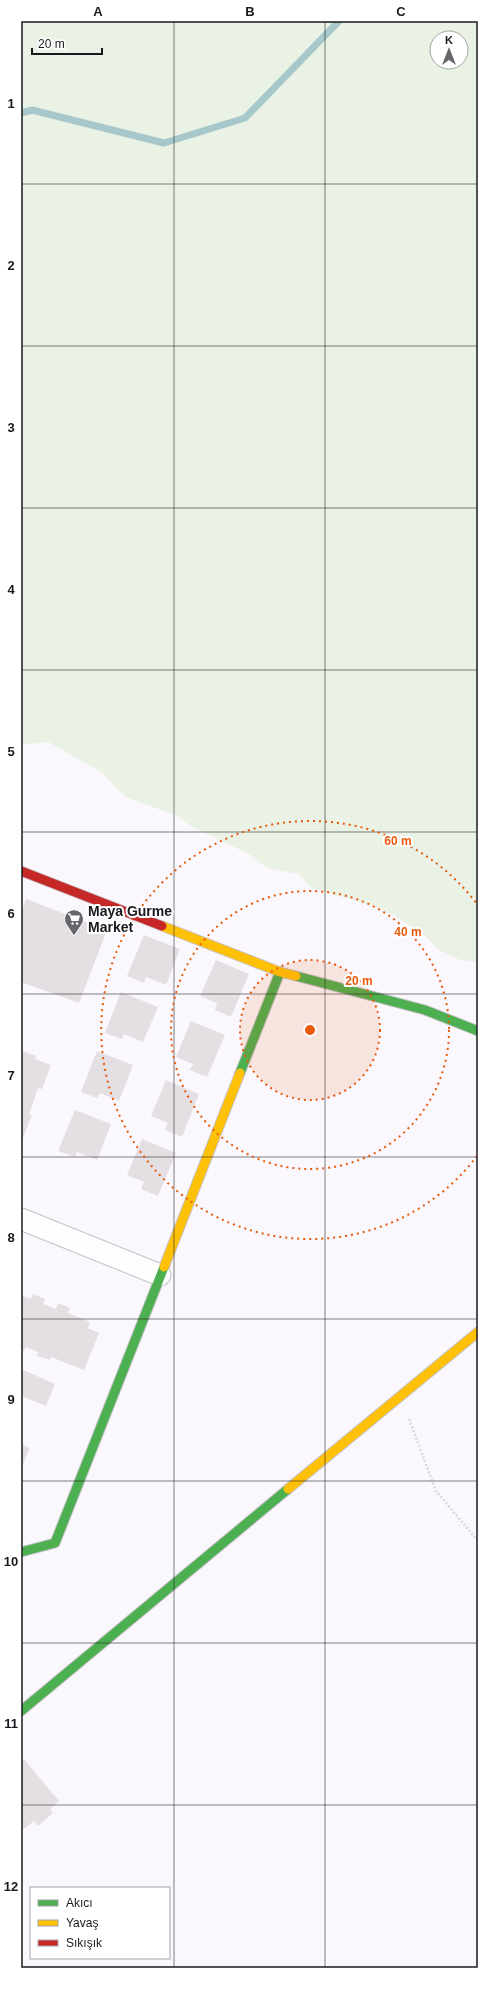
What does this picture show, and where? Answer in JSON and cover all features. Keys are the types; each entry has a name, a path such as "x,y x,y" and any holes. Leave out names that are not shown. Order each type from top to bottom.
{"street":[{"path":"21,871 280,972 425,1010 478,1032"},
{"path":"21,1552 55,1543 280,972"},
{"path":"21,1219 160,1275"},
{"path":"21,1711 478,1332"}],"path":[{"path":"400,1396 436,1491 478,1541"}],"shaded area":[{"path":"21,21 478,21 478,962 460,960 437,949 425,935 397,917 376,907 311,888 299,874 267,868 249,854 192,827 178,816 125,797 101,772 48,742 21,745"}],"building":[{"path":"26,899 107,930 79,1003 21,982 21,912"},
{"path":"144,935 180,949 166,985 146,977 144,983 127,976"},
{"path":"216,960 249,974 231,1017 215,1010 217,1003 200,996"},
{"path":"121,992 158,1007 143,1042 124,1034 122,1039 105,1033"},
{"path":"191,1021 225,1035 207,1077 190,1070 193,1064 176,1057"},
{"path":"21,1050 36,1056 35,1059 51,1065 42,1089 38,1088 29,1114 32,1115 21,1143"},
{"path":"97,1051 133,1065 119,1101 100,1093 97,1098 81,1092"},
{"path":"166,1080 199,1094 182,1137 165,1130 168,1123 151,1116"},
{"path":"75,1110 111,1124 97,1160 77,1152 75,1157 58,1151"},
{"path":"142,1139 176,1153 158,1196 141,1189 144,1182 127,1175"},
{"path":"33,1294 45,1299 43,1304 56,1309 58,1303 70,1308 68,1313 90,1322 88,1328 99,1333 84,1370 51,1357 50,1360 37,1356 38,1352 26,1347 24,1351 21,1350 21,1295 31,1299"},
{"path":"21,1369 55,1384 46,1406 21,1396"},
{"path":"21,1444 30,1448 21,1468"},
{"path":"24,1759 59,1801 50,1809 53,1813 38,1826 34,1821 21,1831 21,1761"}],"waterway":[{"path":"21,113 32,110 164,143 245,118 339,21"}],"traffic: fast":[{"path":"240,1073 280,972"},
{"path":"296,976 425,1010 478,1031"},
{"path":"21,1552 55,1543 164,1267"},
{"path":"21,1711 288,1489"}],"traffic: slow":[{"path":"162,926 280,972 296,976"},
{"path":"164,1267 240,1073"},
{"path":"288,1489 478,1332"}],"traffic: jam":[{"path":"21,871 162,926"}],"place":[{"name":"Maya Gurme Market","path":"74,936"}]}
